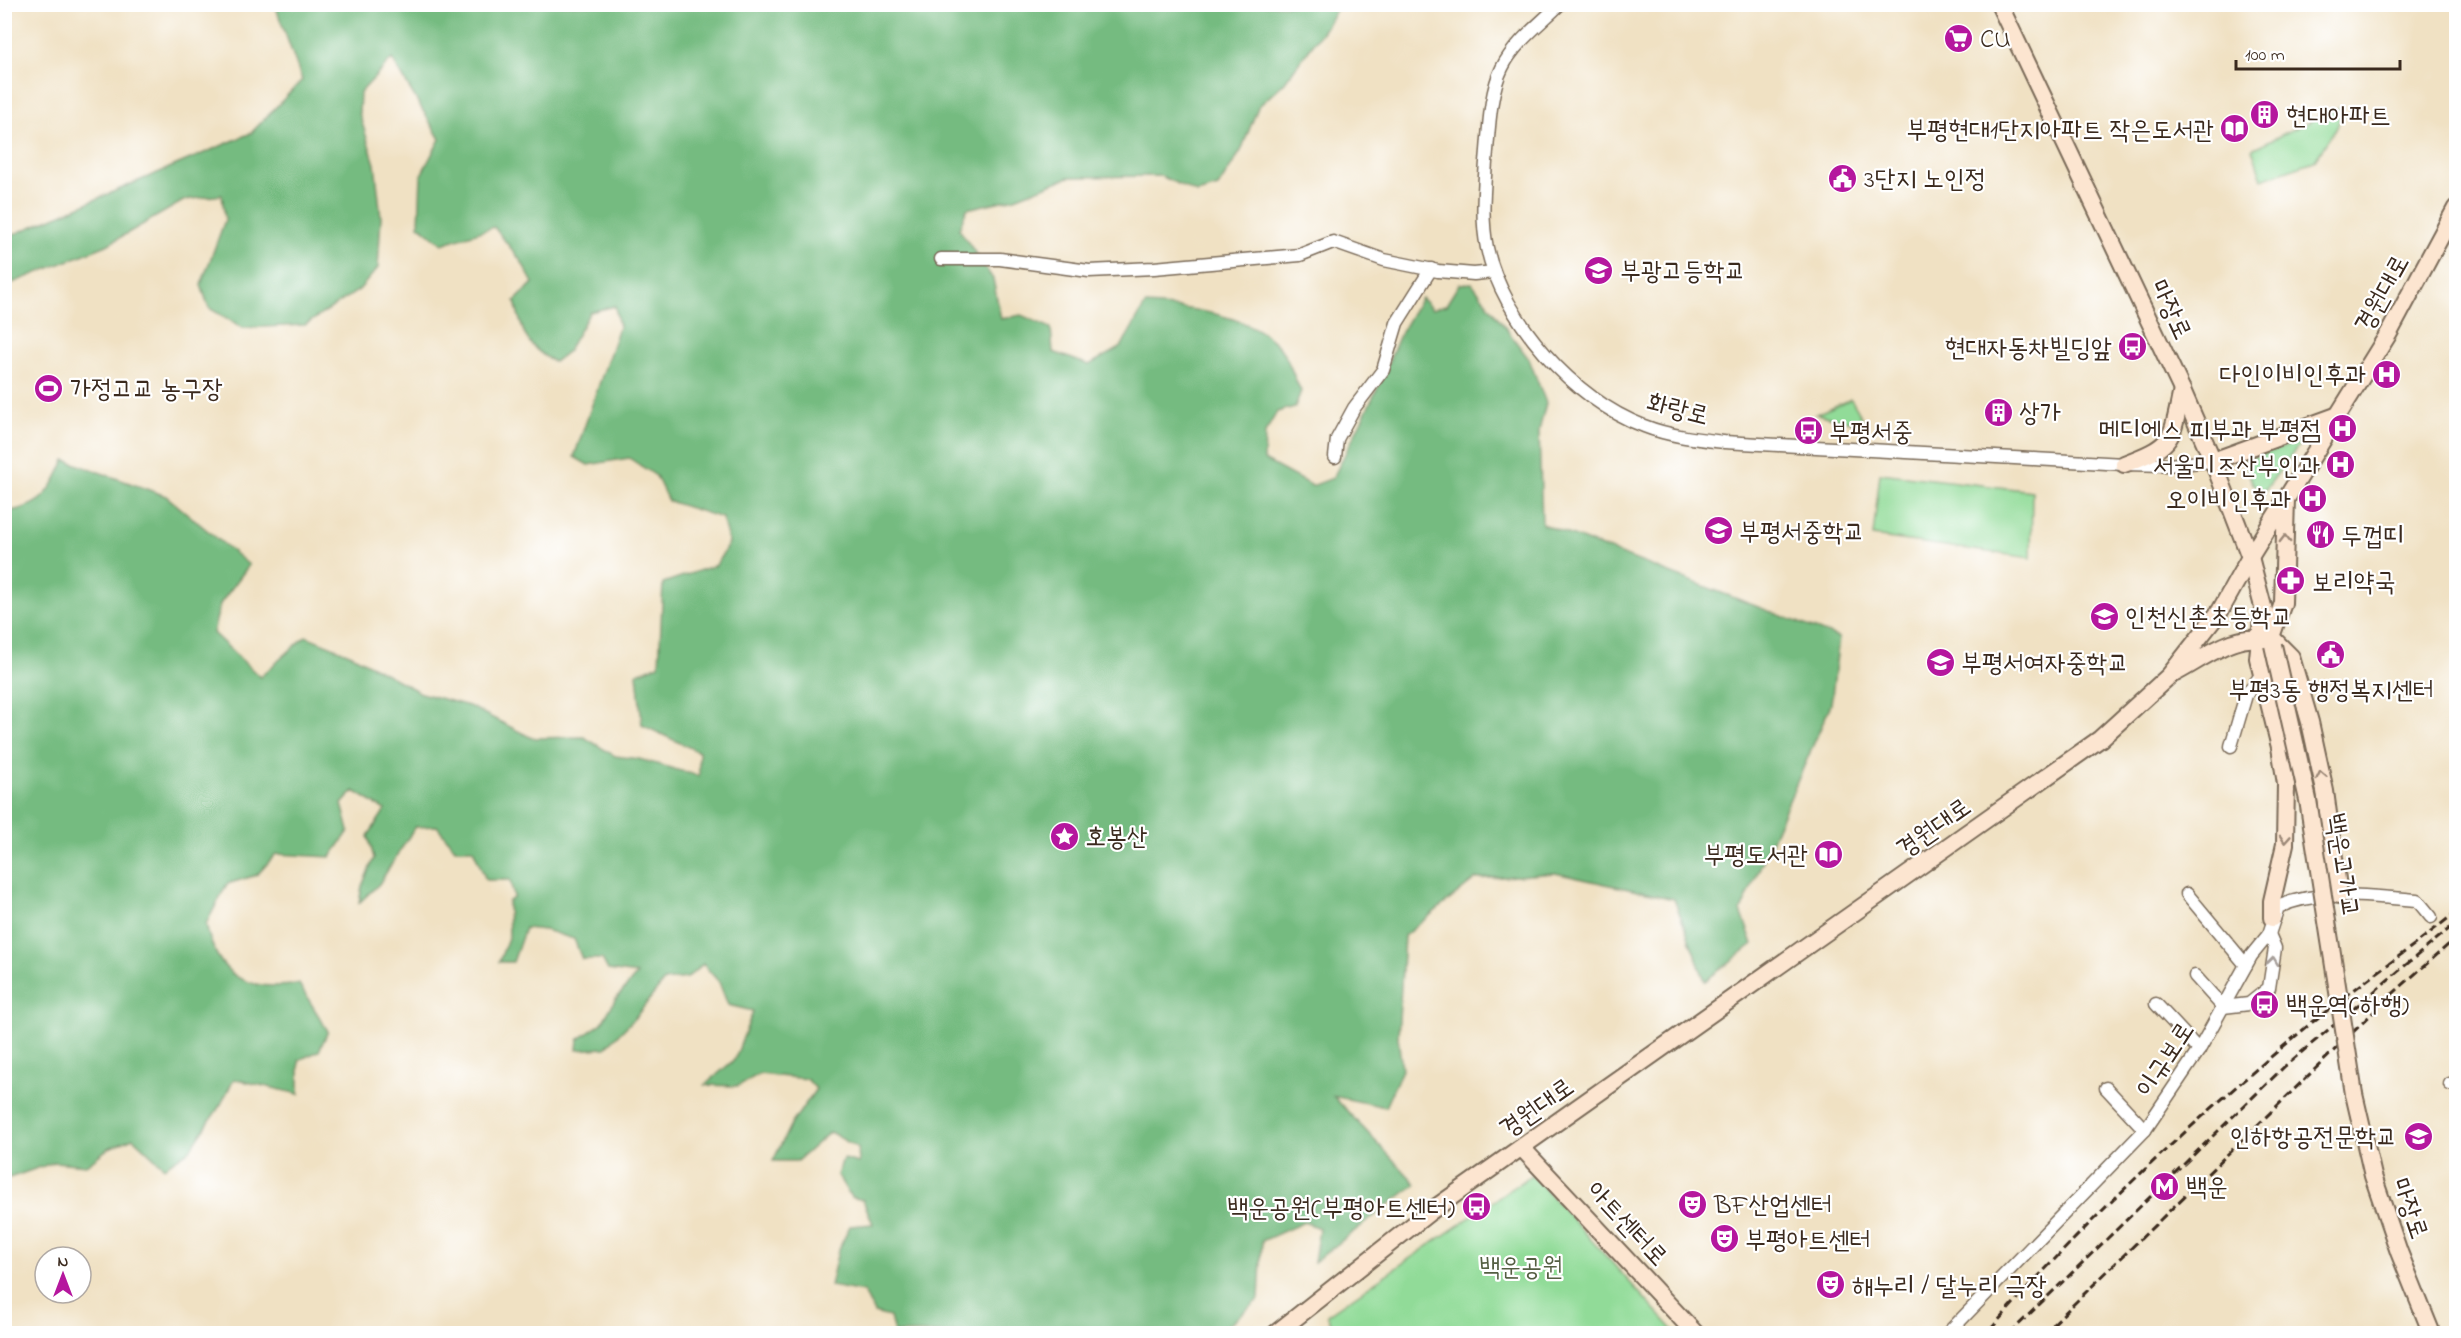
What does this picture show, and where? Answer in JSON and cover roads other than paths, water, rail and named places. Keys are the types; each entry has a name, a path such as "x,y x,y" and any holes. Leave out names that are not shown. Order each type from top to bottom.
{"main road":[{"name":"마장로","path":"1999,4 2182,390 2213,461 2250,557 2263,608 2268,641"},
{"name":"경원대로","path":"1275,1334 1431,1211 2100,739 2169,676 2220,611 2250,557 2389,333 2457,208"},
{"path":"2124,464 2157,452 2167,441 2174,427 2182,390"},
{"path":"2213,461 2336,416"},
{"path":"2272,918 2272,901 2285,844 2286,784 2280,747 2260,666 2283,603 2286,498"},
{"path":"2169,676 2237,641 2268,641 2291,657 2310,722 2325,791 2339,895"},
{"name":"백운고가교","path":"2268,641 2308,800 2354,1094"},
{"path":"2169,676 2238,651 2260,666"},
{"name":"마장로","path":"2354,1094 2373,1176 2398,1252 2432,1334"},
{"name":"아트센터로","path":"1522,1148 1696,1334"}],"street":[{"name":"화랑로","path":"1560,4 1514,49 1501,69 1488,138 1482,214 1494,272 1514,313 1563,375 1605,408 1644,426 1686,437 1724,442 2124,464 2167,465 2213,461"},
{"path":"941,259 1000,260 1089,271 1154,268 1300,255 1333,242 1384,260 1431,269 1474,274 1494,272"},
{"path":"1335,457 1337,439 1354,408 1383,370 1397,323 1431,269"},
{"path":"2231,746 2246,695 2260,666"},
{"path":"2187,894 2247,964"},
{"path":"2272,918 2278,907 2288,902 2339,895 2417,900 2431,917"},
{"name":"이규보로","path":"1947,1334 2145,1130 2199,1050 2247,964 2269,934 2272,918"},
{"path":"2195,976 2223,1007 2249,1004 2269,988 2275,948 2269,934"},
{"path":"2156,1004 2199,1050"},
{"path":"2106,1088 2145,1130"}],"railway":[{"path":"1990,1330 2065,1249 2143,1171 2225,1097 2345,996 2456,912"},
{"path":"2009,1334 2285,1066 2456,923"},
{"path":"2043,1334 2389,997 2456,938"}],"place":[{"name":"CU","path":"1959,38"},
{"name":"현대아파트","path":"2265,115"},
{"name":"부평현대1단지아파트 작은도서관","path":"2235,129"},
{"name":"3단지 노인정","path":"1843,178"},
{"name":"부광고등학교","path":"1599,270"},
{"name":"현대자동차빌딩앞","path":"2133,347"},
{"name":"다인이비인후과","path":"2387,374"},
{"name":"가정고교 농구장","path":"49,388"},
{"name":"상가","path":"1998,412"},
{"name":"메디에스 피부과 부평점","path":"2342,429"},
{"name":"부평서중","path":"1808,431"},
{"name":"서울미즈산부인과","path":"2341,465"},
{"name":"오이비인후과","path":"2312,499"},
{"name":"부평서중학교","path":"1718,531"},
{"name":"두껍띠","path":"2320,535"},
{"name":"보리약국","path":"2291,581"},
{"name":"인천신촌초등학교","path":"2104,616"},
{"name":"부평3동 행정복지센터","path":"2331,655"},
{"name":"부평서여자중학교","path":"1940,662"},
{"name":"호봉산","path":"1064,836"},
{"name":"부평도서관","path":"1829,854"},
{"name":"백운역(하행)","path":"2265,1004"},
{"name":"인하항공전문학교","path":"2418,1136"},
{"name":"백운","path":"2165,1186"},
{"name":"BF산업센터","path":"1693,1204"},
{"name":"백운공원(부평아트센터)","path":"1476,1207"},
{"name":"부평아트센터","path":"1724,1239"},
{"name":"해누리 / 달누리 극장","path":"1831,1285"}],"park label":[{"name":"백운공원","path":"1521,1266"}]}
